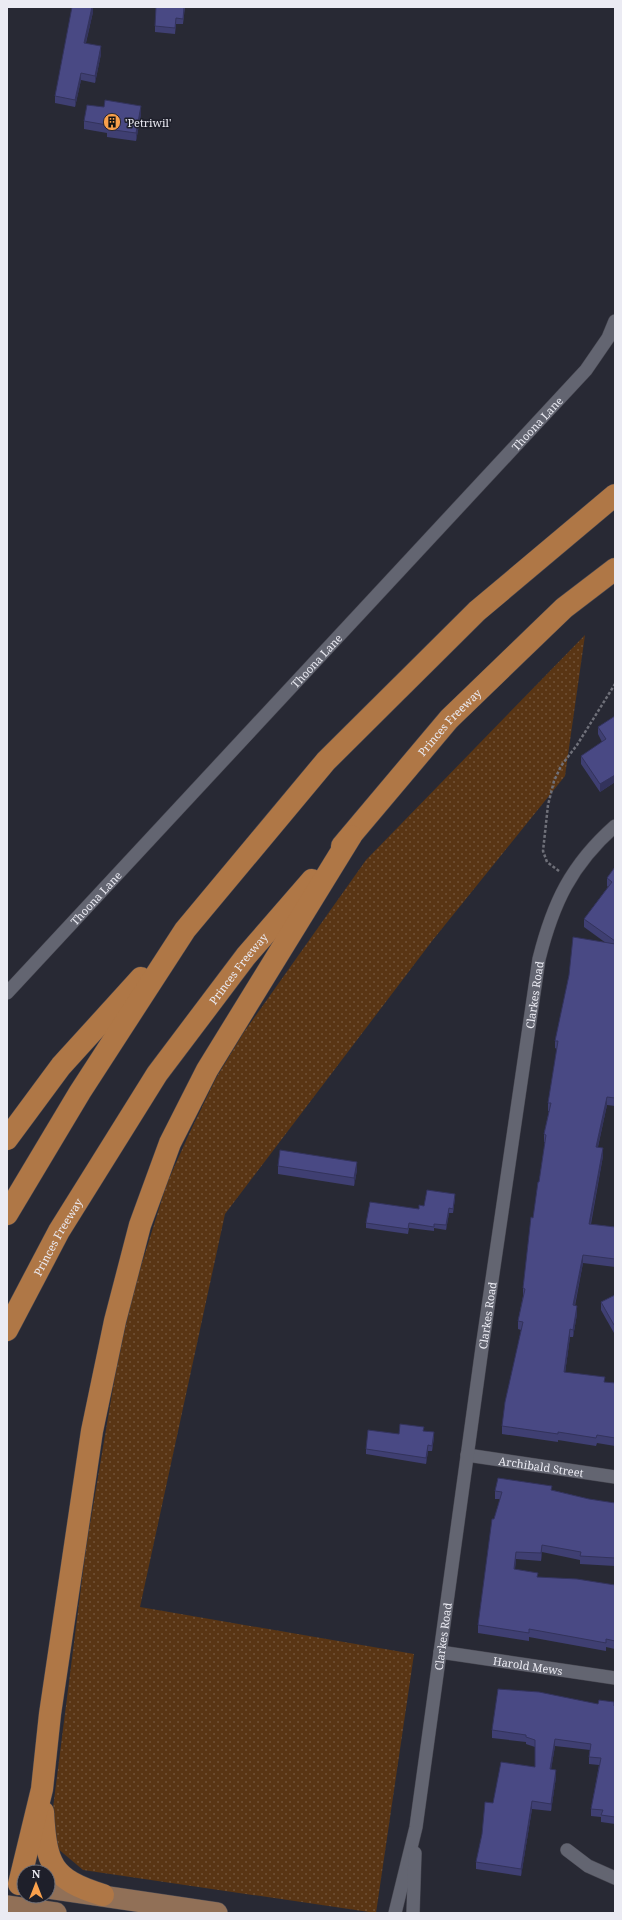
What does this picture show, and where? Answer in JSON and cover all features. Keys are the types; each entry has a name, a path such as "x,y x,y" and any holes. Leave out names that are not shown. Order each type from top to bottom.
{"highway":[{"path":"7,1138 61,1066 185,930 326,761 477,611 615,495"},
{"name":"Princes Freeway","path":"7,1330 59,1231 157,1074 246,956 351,836 449,719 564,608 615,569"},
{"path":"102,1895 73,1884 64,1878 53,1865 46,1849 44,1838 42,1789 50,1714 92,1431 115,1321 140,1225 170,1144 207,1070 351,836"},
{"path":"7,1214 80,1092 185,930"},
{"path":"14,1886 42,1789"}],"main road":[{"path":"56,1889 217,1913"},
{"path":"7,1906 56,1913"}],"street":[{"name":"Thoona Lane","path":"7,993 586,370 608,338 615,321"},
{"name":"Clarkes Road","path":"413,1913 416,1827 467,1455 539,959 547,924 570,878 589,852 614,829"},
{"name":"Archibald Street","path":"467,1455 615,1477"},
{"name":"Harold Mews","path":"440,1652 615,1678"},
{"name":"Clarkes Road","path":"395,1913 416,1827"},
{"path":"567,1850 588,1866 615,1878"}],"path":[{"path":"570,878 552,868 547,862 543,851 548,805 554,781 560,766 577,745 615,684"}],"shaded area":[{"path":"585,635 565,776 432,941 225,1214 140,1607 414,1654 376,1913 83,1870 57,1848 53,1808 86,1548 116,1370 132,1295 167,1183 216,1078 244,1032 366,860"}],"building":[{"path":"72,7 92,7 84,43 101,46 95,76 81,73 75,100 55,96"},
{"path":"156,7 184,7 183,19 176,18 175,28 155,26"},
{"name":"'Petriwil'","path":"105,100 141,106 136,133 107,129 107,125 84,121 87,105 104,107"},
{"path":"615,716 615,775 600,784 581,756 606,739 598,727"},
{"path":"615,867 615,941 584,919 612,882 607,878"},
{"path":"573,937 615,944 615,1098 607,1097 596,1147 603,1148 589,1224 615,1227 615,1259 583,1255 573,1305 577,1306 573,1330 570,1329 564,1372 605,1377 604,1382 615,1383 615,1438 597,1435 596,1438 558,1432 558,1434 502,1426 505,1402 523,1322 518,1321 525,1289 523,1288 531,1217 533,1218 546,1135 544,1134 551,1103 548,1103 558,1041 555,1041 569,975"},
{"path":"280,1150 357,1162 354,1178 278,1166"},
{"path":"427,1190 455,1194 453,1209 449,1208 446,1225 434,1224 434,1227 409,1223 408,1229 366,1223 370,1202 419,1209 419,1205 424,1206"},
{"path":"615,1295 615,1324 614,1325 601,1302"},
{"path":"400,1424 424,1427 423,1431 434,1432 432,1446 428,1445 426,1458 366,1449 368,1430 399,1434"},
{"path":"498,1478 552,1486 551,1490 589,1499 615,1503 615,1558 580,1556 581,1552 542,1545 541,1553 516,1552 514,1569 538,1573 537,1577 577,1579 615,1585 615,1641 606,1639 606,1643 529,1629 529,1633 478,1625 492,1519 494,1519 502,1492 495,1491"},
{"path":"498,1689 539,1692 598,1704 599,1700 614,1702 615,1706 615,1817 601,1815 603,1810 591,1809 601,1758 589,1757 591,1744 555,1739 550,1769 556,1770 551,1804 532,1801 521,1869 476,1862 482,1834 485,1802 493,1803 501,1762 535,1767 535,1740 526,1737 526,1735 492,1730"}],"place":[{"name":"'Petriwil'","path":"112,122"}]}
